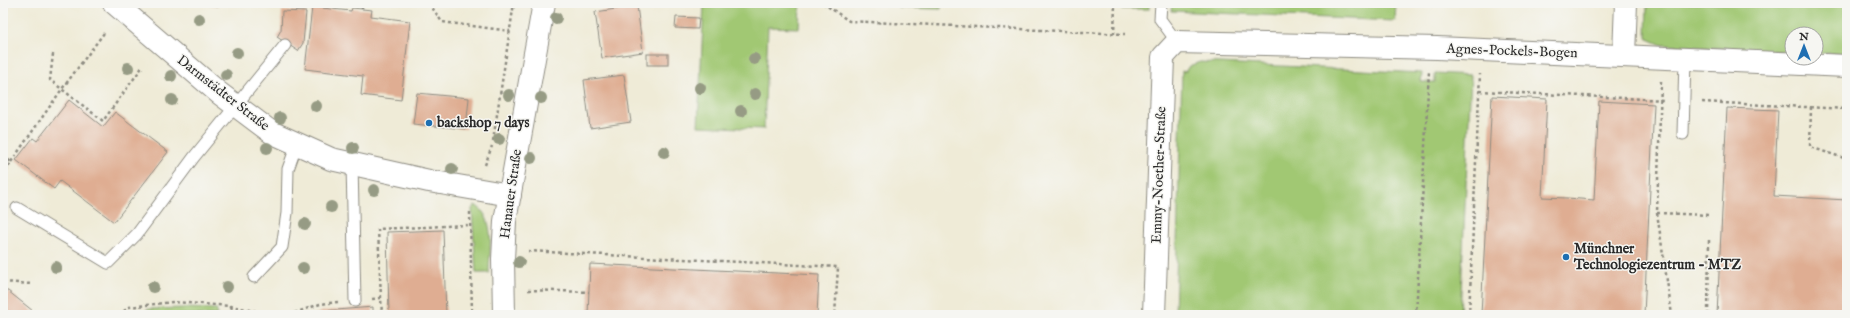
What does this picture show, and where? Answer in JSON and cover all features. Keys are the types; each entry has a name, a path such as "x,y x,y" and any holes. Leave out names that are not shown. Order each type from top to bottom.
{"street":[{"name":"Darmstädter Straße","path":"114,3 236,106 271,132 331,159 429,180 510,195"},
{"name":"Hanauer Straße","path":"504,315 503,259 505,221 544,3"},
{"path":"1624,55 1626,3"},
{"name":"Agnes-Pockels-Bogen","path":"1177,42 1437,48 1624,55 1847,66"},
{"name":"Emmy-Noether-Straße","path":"1154,315 1162,57 1177,42"}],"lane":[{"path":"1161,3 1160,19 1177,42"},
{"path":"17,208 108,263 137,234 194,157 285,46"},
{"path":"1682,134 1685,59"},
{"path":"254,277 282,247 287,213 288,169 297,144"},
{"path":"352,164 355,301"}],"path":[{"path":"362,3 362,9"},
{"path":"429,3 442,22 538,34"},
{"path":"472,315 469,225 470,209 476,188 492,146 514,3"},
{"path":"823,3 849,21 1125,34"},
{"path":"1114,34 1115,3"},
{"path":"3,178 11,162 62,89 104,33"},
{"path":"1416,315 1428,73 1437,48"},
{"path":"1469,315 1481,50"},
{"path":"53,54 50,80 103,121 143,66"},
{"path":"1662,57 1657,213 1672,315"},
{"path":"1811,107 1810,147 1847,159"},
{"path":"3,156 11,162"},
{"path":"1657,213 1709,215"},
{"path":"381,298 378,229 469,225"},
{"path":"1708,315 1709,240"},
{"path":"527,251 838,267 835,315"},
{"path":"3,282 32,284"},
{"path":"528,290 589,292"},
{"path":"118,315 129,307 173,302 231,306 275,315"},
{"path":"231,306 234,315"}],"green space":[{"path":"704,3 800,3 799,28 768,27 764,129 698,126"},
{"path":"899,3 941,3 941,9 899,8"},
{"path":"1122,3 1149,3 1149,9 1122,9"},
{"path":"1172,3 1396,3 1395,21 1171,11"},
{"path":"1647,3 1847,3 1847,54 1824,53 1824,26 1784,26 1784,52 1662,45 1646,38"},
{"path":"1200,62 1422,73 1421,82 1435,82 1435,73 1471,75 1460,315 1175,315 1182,71 1185,72 1189,66"},
{"path":"475,205 482,211 489,227 489,273 476,273 472,209"},
{"path":"149,309 216,309 218,315 136,315"}],"building":[{"path":"198,3 218,3 218,6"},
{"path":"470,3 489,3 489,6"},
{"path":"637,6 643,52 602,58 595,12"},
{"path":"312,7 351,11 352,8 372,10 371,16 410,21 401,100 361,95 363,76 305,69"},
{"path":"282,11 306,12 303,43 298,51 277,37 281,30"},
{"path":"676,17 699,18 698,29 675,28"},
{"path":"647,54 668,54 668,65 647,65"},
{"path":"624,75 631,122 590,128 584,80"},
{"path":"417,93 469,98 466,129 413,124"},
{"name":"Münchner Technologiezentrum - MTZ","path":"1492,96 1547,99 1542,197 1594,200 1599,101 1654,104 1644,315 1481,315"},
{"path":"69,100 103,127 115,112 168,152 114,222 60,181 54,189 16,160 33,138 37,141"},
{"path":"1727,108 1778,110 1774,196 1847,200 1847,315 1717,315"},
{"path":"443,230 446,315 389,315 387,232"},
{"path":"590,264 819,275 817,315 588,315"},
{"path":"3,291 8,291 38,315 3,315"},
{"path":"373,307 373,315 313,315 324,311"}],"place":[{"name":"backshop 7 days","path":"429,123"},
{"name":"Münchner Technologiezentrum - MTZ","path":"1566,257"}]}
